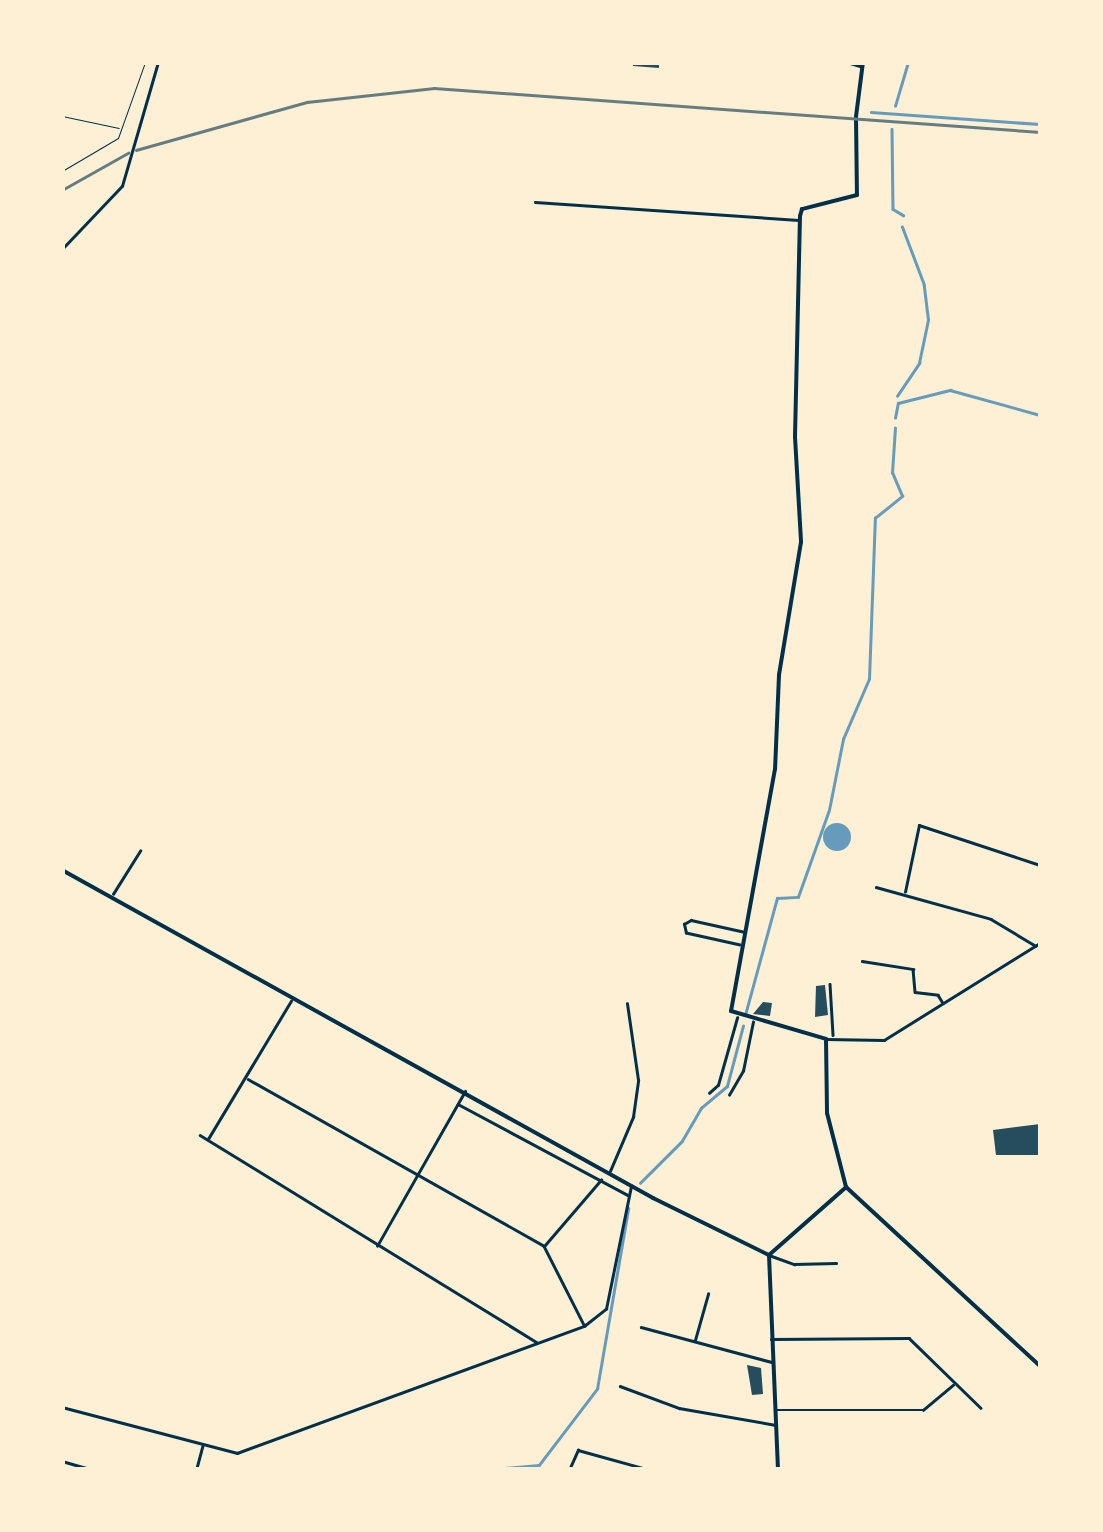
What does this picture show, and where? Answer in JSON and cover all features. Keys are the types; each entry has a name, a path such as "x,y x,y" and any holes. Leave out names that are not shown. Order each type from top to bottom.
{"main road":[{"path":"863,65 857,195 802,209 800,220 795,437 801,542 779,676 776,770 730,1005 744,1020 826,1039 827,1113 846,1187 1040,1366"},
{"path":"62,870 114,894 631,1185 769,1255"},
{"path":"778,1470 769,1255 846,1187"}],"street":[{"path":"62,248 122,186 158,62"},
{"path":"847,62 863,65"},
{"path":"534,202 800,220"},
{"path":"905,892 919,824 1040,865"},
{"path":"114,894 140,851"},
{"path":"826,1039 884,1040 1038,945 1008,926 905,892 876,887"},
{"path":"742,945 686,933 684,924 691,920 745,932"},
{"path":"862,960 914,969 916,992 938,995 944,1004"},
{"path":"830,984 833,1037"},
{"path":"208,1140 294,997"},
{"path":"610,1171 636,1097 637,1048 627,1004"},
{"path":"709,1093 718,1085 744,1020"},
{"path":"729,1094 743,1071 744,1020"},
{"path":"248,1079 544,1246 584,1326"},
{"path":"376,1248 465,1091"},
{"path":"458,1104 628,1195"},
{"path":"200,1135 376,1248 538,1343"},
{"path":"544,1246 601,1180"},
{"path":"62,1408 230,1453 251,1449 584,1326 606,1309 631,1185"},
{"path":"769,1255 792,1263 836,1263"},
{"path":"694,1341 708,1294"},
{"path":"641,1326 772,1362"},
{"path":"770,1340 909,1338 981,1408"},
{"path":"775,1410 923,1410 954,1384"},
{"path":"620,1386 679,1408 776,1425"},
{"path":"196,1470 202,1446"},
{"path":"569,1470 578,1450 650,1470"},
{"path":"62,1461 94,1470"}],"lane":[{"path":"62,171 102,152 122,128 146,62"},
{"path":"62,116 122,128"}],"water":[{"path":"837,823 847,827 851,837 847,847 837,851 827,847 823,837 827,827"}],"building":[{"path":"633,62 659,62 659,68 633,66"},
{"path":"825,985 828,1015 815,1017 816,986"},
{"path":"763,1002 772,1003 770,1016 753,1014"},
{"path":"1040,1124 1040,1155 996,1155 993,1130"},
{"path":"747,1365 761,1368 763,1394 752,1395"}],"waterway":[{"path":"895,106 908,62"},
{"path":"871,112 1040,124"},
{"path":"892,129 893,209 903,215"},
{"path":"897,396 919,363 928,320 924,285 902,227"},
{"path":"895,418 898,403 950,390 1040,415"},
{"path":"745,1015 777,898 798,897 829,810 843,739 869,679 875,518 902,496 892,473 895,428"},
{"path":"640,1183 682,1141 701,1108 727,1086 743,1026"},
{"path":"482,1470 539,1465 597,1389 628,1209"}],"railway":[{"path":"136,150 307,102 434,88 1040,132"},
{"path":"62,190 128,153"}]}
